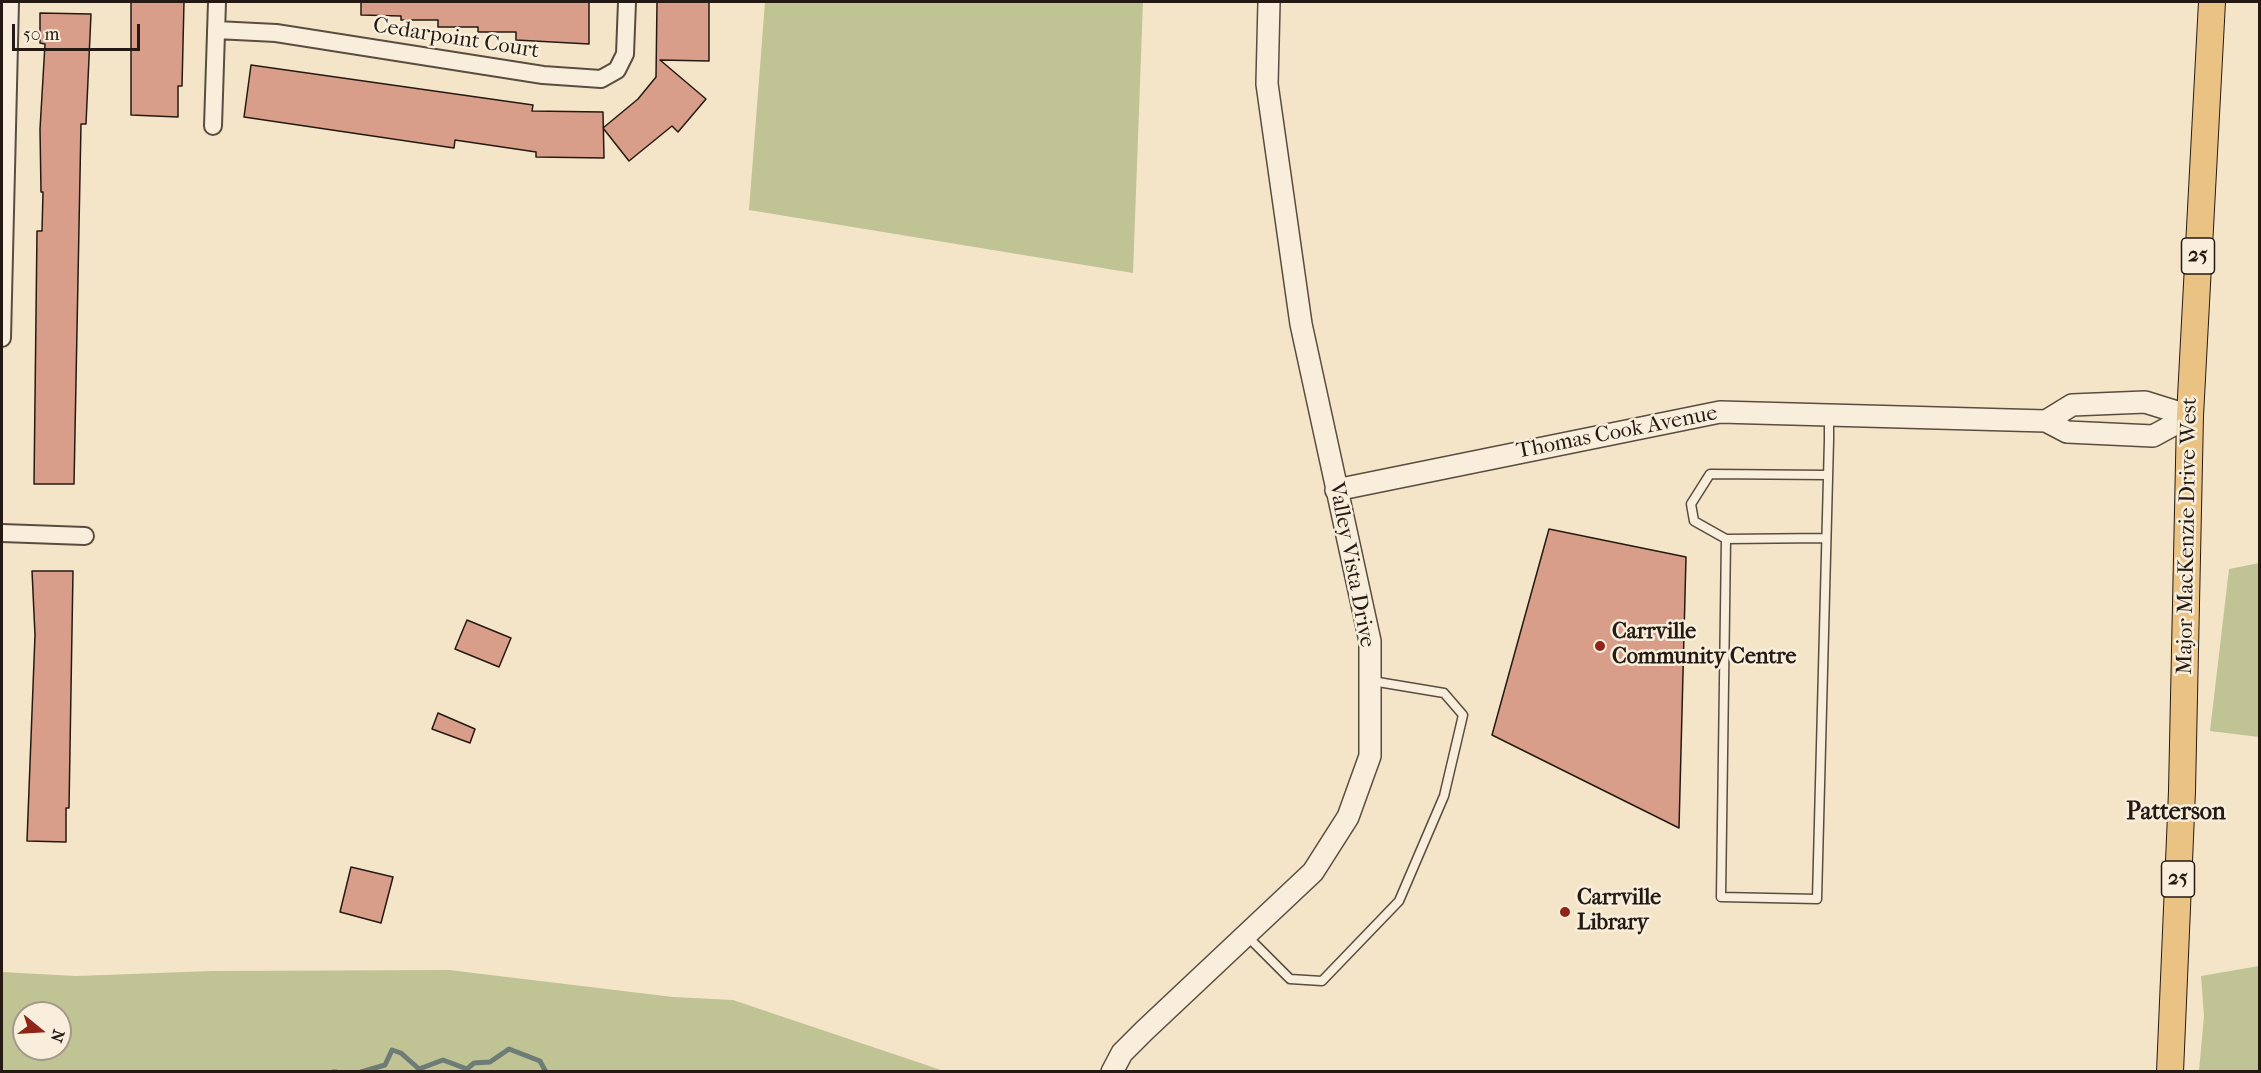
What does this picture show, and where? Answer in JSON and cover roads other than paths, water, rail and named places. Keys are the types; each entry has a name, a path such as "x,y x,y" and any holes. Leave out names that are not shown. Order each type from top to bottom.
{"main road":[{"name":"Major MacKenzie Drive West","path":"2170,1071 2182,790 2190,416 2212,2"}],"street":[{"path":"2,338 10,2"},
{"path":"213,126 217,2"},
{"name":"Cedarpoint Court","path":"216,30 276,33 543,75 601,79 617,70 625,54 627,2"},
{"name":"Valley Vista Drive","path":"1112,1071 1122,1053 1144,1030 1313,872 1348,817 1370,756 1370,641 1301,324 1267,84 1269,2"},
{"path":"2046,421 2072,405 2145,402 2190,416"},
{"name":"Thomas Cook Avenue","path":"1336,490 1720,412 2046,421 2067,432 2153,436 2190,416"},
{"path":"2,533 86,536"}],"lane":[{"path":"1726,539 1721,897 1817,899 1829,415"},
{"path":"1826,538 1726,539 1694,521 1691,504 1710,474 1828,475"},
{"path":"1247,935 1290,979 1322,981 1399,901 1444,796 1463,715 1444,693 1370,681"}],"waterway":[{"path":"361,1072 385,1065 392,1050 401,1053 419,1069 443,1060 467,1069 474,1063 490,1062 509,1049 540,1061 546,1072"}],"place":[{"name":"Carrville Community Centre","path":"1600,646"},
{"name":"Carrville Library","path":"1565,912"}],"district":[{"name":"Patterson","path":"2176,813"}]}
